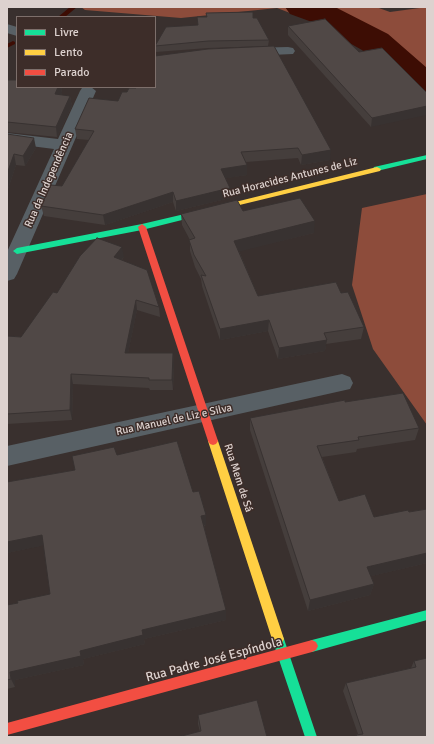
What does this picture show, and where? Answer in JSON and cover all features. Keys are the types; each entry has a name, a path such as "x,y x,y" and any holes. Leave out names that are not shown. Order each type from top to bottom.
{"street":[{"path":"237,53 288,51"},
{"name":"Rua da Independência","path":"7,274 88,88"},
{"path":"7,138 64,145"},
{"name":"Rua Horacides Antunes de Liz","path":"17,251 142,226 427,157"},
{"name":"Rua Mem de Sá","path":"142,226 311,737"},
{"name":"Rua Manuel de Liz e Silva","path":"7,456 342,383"},
{"name":"Rua Padre José Espíndola","path":"7,729 427,615"}],"shaded area":[{"path":"81,7 376,7 390,12 427,7 427,96 361,40 277,8 181,18 85,10"},
{"path":"427,194 427,425 373,349 352,285 362,208"}],"building":[{"path":"253,12 253,18 257,18 269,40 208,41 156,46 166,27 198,25 197,17 207,17 206,13"},
{"path":"325,19 359,52 382,48 427,93 427,106 372,118 288,26"},
{"path":"274,46 331,150 302,155 298,148 241,152 247,165 221,169 230,188 176,201 173,192 103,215 41,206 51,185 62,186 94,131 75,129 89,98 118,101 122,92 127,92 129,88 156,88 156,56 208,49"},
{"path":"7,80 16,80 16,88 58,88 55,94 70,96 56,127 7,122"},
{"path":"7,134 34,138 23,156 14,154 7,174"},
{"path":"300,198 315,221 234,241 258,296 336,282 341,293 348,292 364,327 324,333 327,340 279,348 269,320 220,329 201,275 206,276 194,255 189,240 195,238 181,214 237,200 243,211"},
{"path":"97,238 122,247 114,257 147,270 159,307 136,300 125,353 173,353 172,380 149,380 149,378 71,374 70,410 7,414 7,336 21,337 53,292 57,293 80,256"},
{"path":"403,393 419,428 358,437 359,440 317,446 339,501 365,494 374,517 408,510 409,512 427,509 427,553 367,567 374,584 310,600 250,418 345,400 345,402"},
{"path":"177,441 193,492 199,491 206,515 201,516 226,610 142,630 143,635 80,651 81,656 10,672 11,679 7,680 7,605 18,603 17,601 50,594 42,535 7,542 7,482 75,470 72,456 114,447 117,455"},
{"path":"427,658 427,737 357,737 356,735 363,734 346,683 416,667 414,661"},
{"path":"257,700 267,737 178,737 201,731 198,715"}],"waterway":[{"path":"62,16 74,7"},
{"path":"302,7 324,15 375,42 397,63 427,87"},
{"path":"7,46 13,43"}],"traffic: fast":[{"path":"377,169 427,157"},
{"path":"17,251 142,227 223,207"},
{"path":"312,646 427,615"},
{"path":"278,639 311,737"}],"traffic: slow":[{"path":"223,207 377,169"},
{"path":"213,441 278,639"}],"traffic: jam":[{"path":"142,227 213,441"},
{"path":"7,729 312,646"}]}
